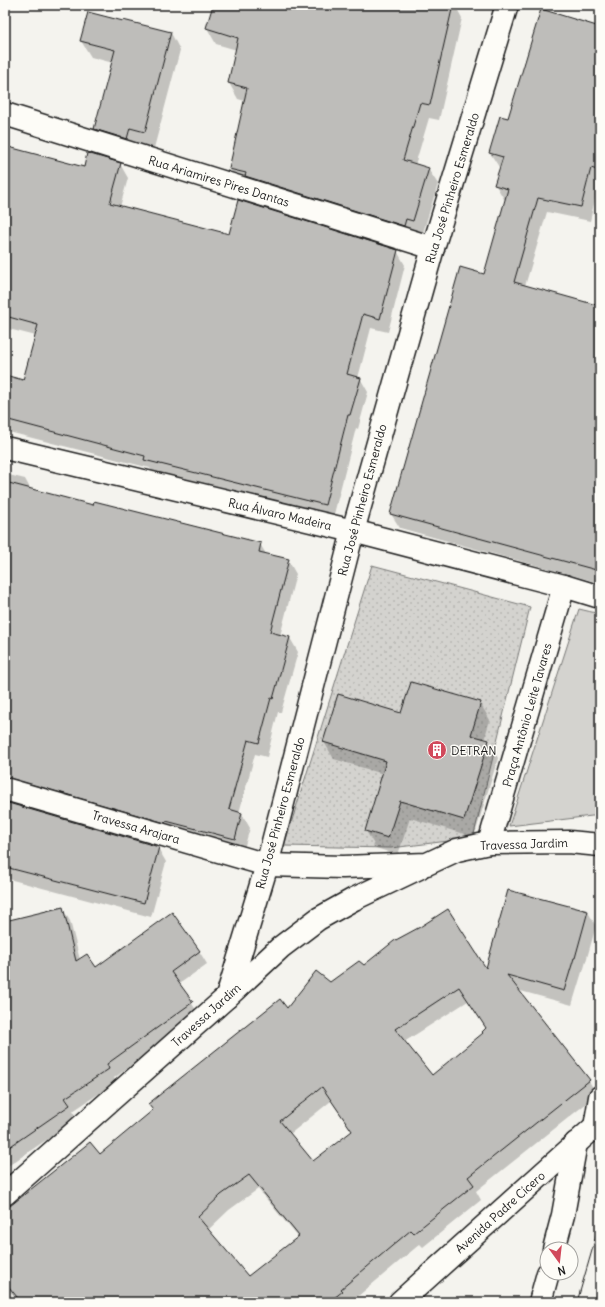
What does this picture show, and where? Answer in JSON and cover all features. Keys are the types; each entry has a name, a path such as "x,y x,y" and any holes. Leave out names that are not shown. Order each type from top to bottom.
{"street":[{"name":"Rua José Pinheiro Esmeraldo","path":"227,997 267,865 353,531 433,248 507,5"},
{"name":"Rua Ariamires Pires Dantas","path":"5,114 433,248"},
{"name":"Rua Álvaro Madeira","path":"5,448 353,531 564,586 600,597"},
{"name":"Praça Antônio Leite Tavares","path":"489,844 564,586"},
{"name":"Travessa Arajara","path":"5,789 267,865"},
{"name":"Travessa Jardim","path":"5,1194 227,997 281,947 318,919 354,899 457,850 489,844 569,842 600,845"},
{"name":"Travessa Jardim","path":"267,865 343,867 427,864"},
{"path":"597,1125 600,1097"},
{"name":"Avenida Padre Cícero","path":"400,1302 597,1125"},
{"path":"556,1241 563,1215 576,1143"},
{"path":"540,1302 546,1281"}],"shaded area":[{"path":"372,565 530,607 473,838 391,848 284,846"},
{"path":"579,609 600,614 600,815 509,826"}],"building":[{"path":"213,5 453,5 430,105 420,103 403,160 429,168 413,221 406,219 404,226 245,176 246,173 229,169 247,88 228,83 238,38 206,28"},
{"path":"541,9 600,27 600,171 591,168 581,207 538,198 514,282 600,306 600,571 390,514 460,267 484,274 508,189 494,185 503,157 489,153 500,116 508,118"},
{"path":"88,12 171,32 145,132 130,128 127,139 94,129 115,50 80,41"},
{"path":"5,146 84,167 87,153 121,163 110,203 229,234 238,200 398,250 380,319 363,314 347,374 361,378 350,415 348,415 325,505 144,460 145,456 5,419 5,375 23,380 38,325 5,316"},
{"path":"5,482 93,505 94,501 261,543 259,552 289,559 270,632 290,637 259,743 248,740 229,809 242,813 235,839 166,821 165,823 5,777"},
{"name":"DETRAN","path":"411,682 481,702 471,735 489,740 464,820 400,801 388,838 365,831 386,761 323,742 338,694 401,713"},
{"path":"5,802 159,847 144,903 5,867"},
{"path":"508,890 588,911 564,991 507,975 590,1080 468,1177 474,1185 414,1233 411,1230 341,1289 343,1291 329,1302 21,1302 5,1282 5,1210 90,1142 100,1154 153,1110 148,1104 280,999 287,1008 316,971 330,982 359,961 364,965 394,941 420,927 448,909 486,968","holes":["459,987 486,1028 482,1032 483,1033 432,1075 395,1029","322,1087 352,1131 313,1161 280,1121","249,1175 299,1236 248,1276 198,1217 221,1195"]},
{"path":"63,907 76,961 87,954 96,967 172,912 200,951 171,972 193,1002 107,1064 109,1069 65,1098 70,1105 5,1150 5,921"}],"tram line":[{"path":"577,1302 600,1223"}],"place":[{"name":"DETRAN","path":"437,750"}]}
